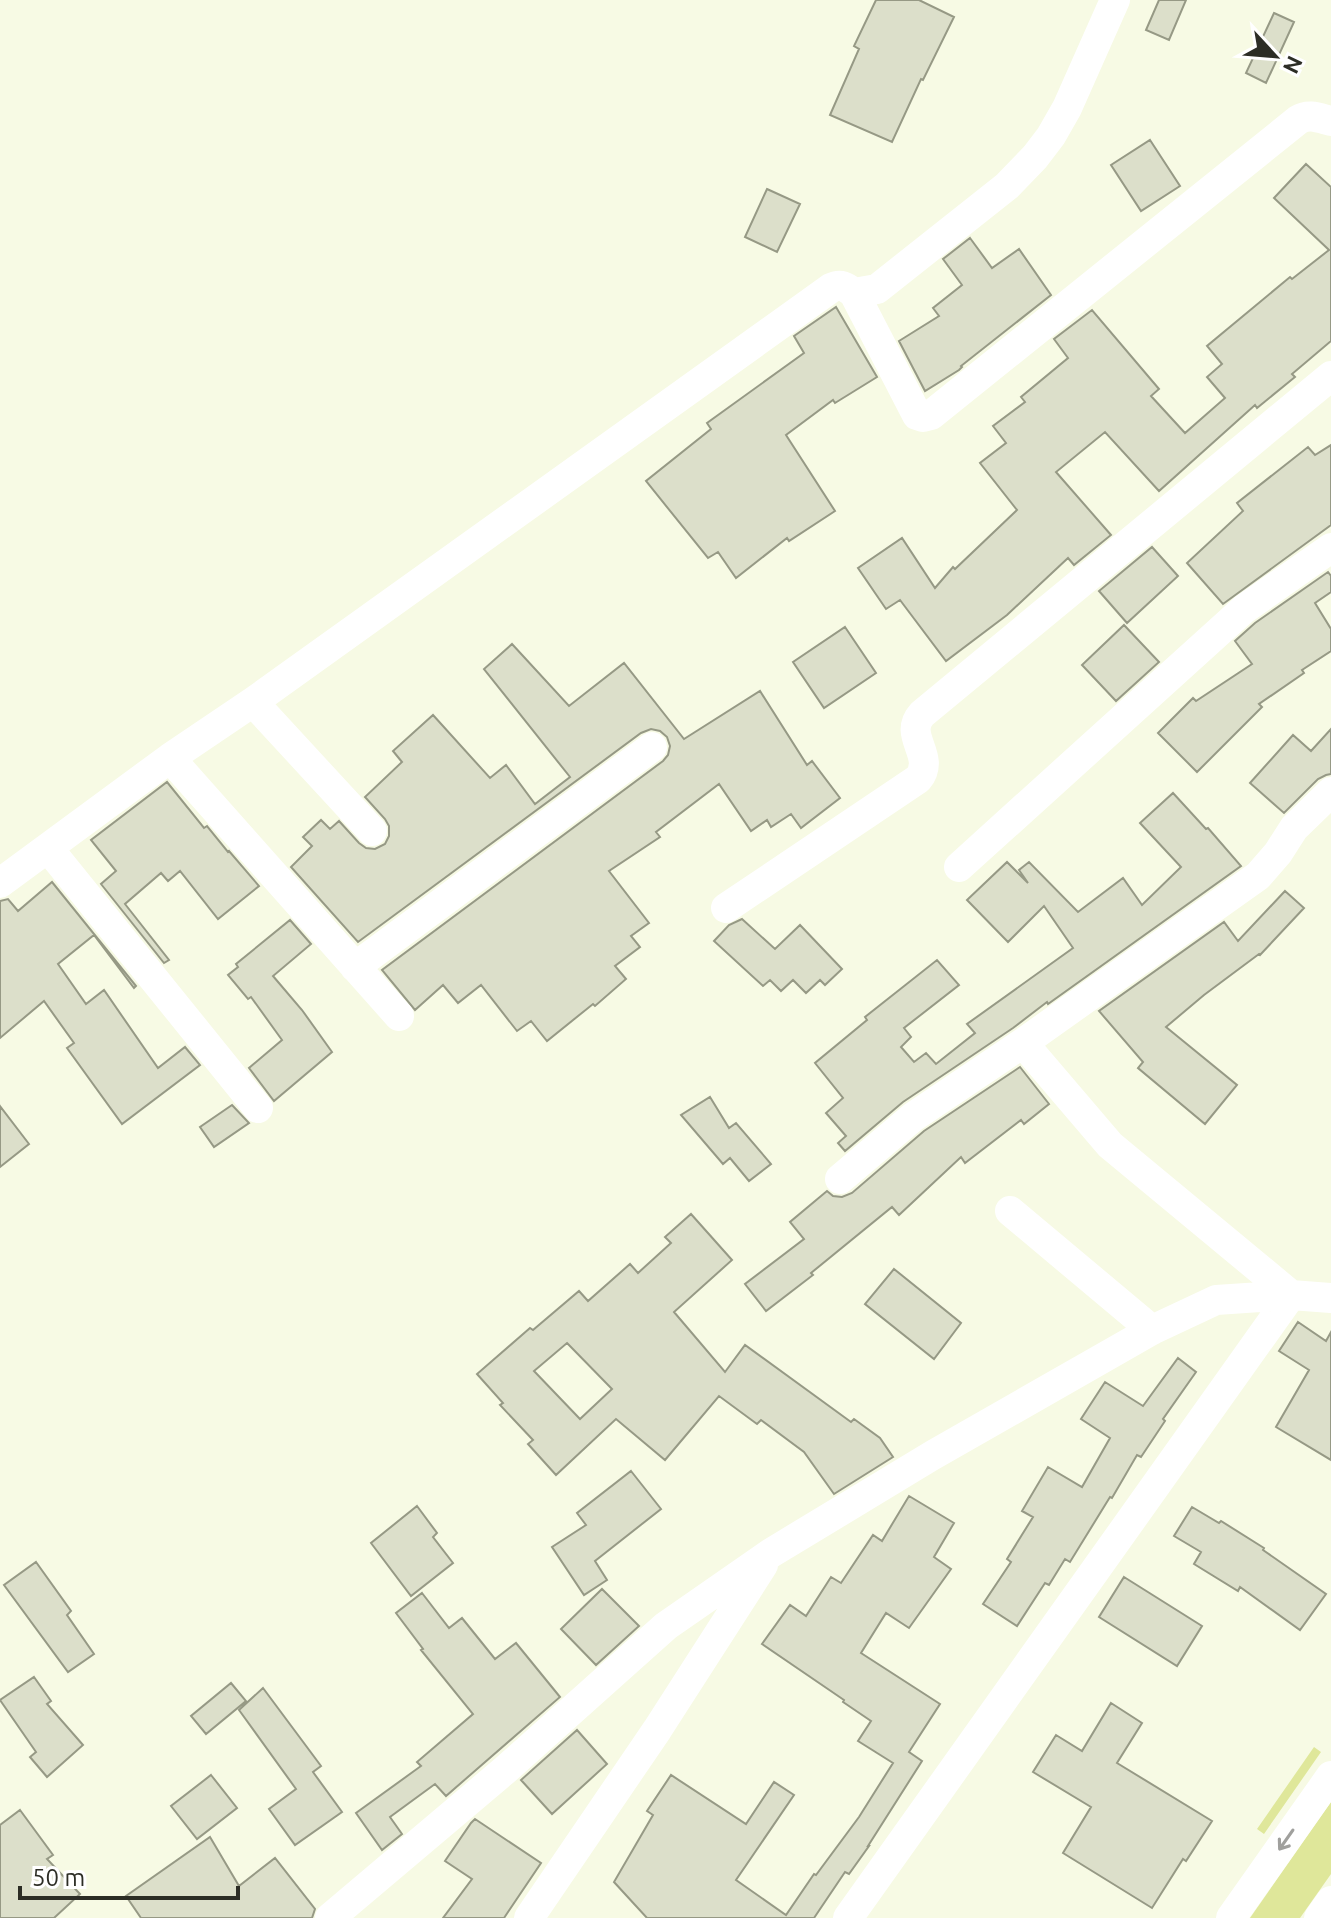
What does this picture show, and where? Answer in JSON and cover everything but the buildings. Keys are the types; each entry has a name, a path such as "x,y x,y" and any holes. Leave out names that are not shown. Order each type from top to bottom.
{"street":[{"path":"854,293 877,289 1007,186 1035,157 1067,108 1115,0"},
{"path":"0,883 170,758 253,702 831,288 844,286 854,293 917,415 931,415 1298,120 1312,116 1331,121"},
{"path":"726,908 918,779 924,772 925,764 914,730 915,722 922,714 1331,376"},
{"path":"959,867 1244,609 1331,548"},
{"path":"253,702 372,831"},
{"path":"355,967 652,747"},
{"path":"170,758 399,1016"},
{"path":"840,1179 913,1117 1258,876 1294,828 1331,792"},
{"path":"48,848 258,1108"},
{"path":"1023,1043 1110,1145 1291,1295"},
{"path":"1010,1211 1152,1330"},
{"path":"848,1918 1291,1295"},
{"path":"330,1918 505,1770 666,1626 771,1553 933,1455 1152,1330 1216,1300 1291,1295 1331,1298"},
{"path":"529,1918 657,1730 771,1553"},
{"path":"1231,1918 1331,1776"},
{"path":"1319,1918 1331,1901"}],"green space":[{"path":"1314,1747 1321,1752 1264,1834 1257,1829"},
{"path":"1331,1802 1331,1874 1300,1918 1250,1918"}]}
